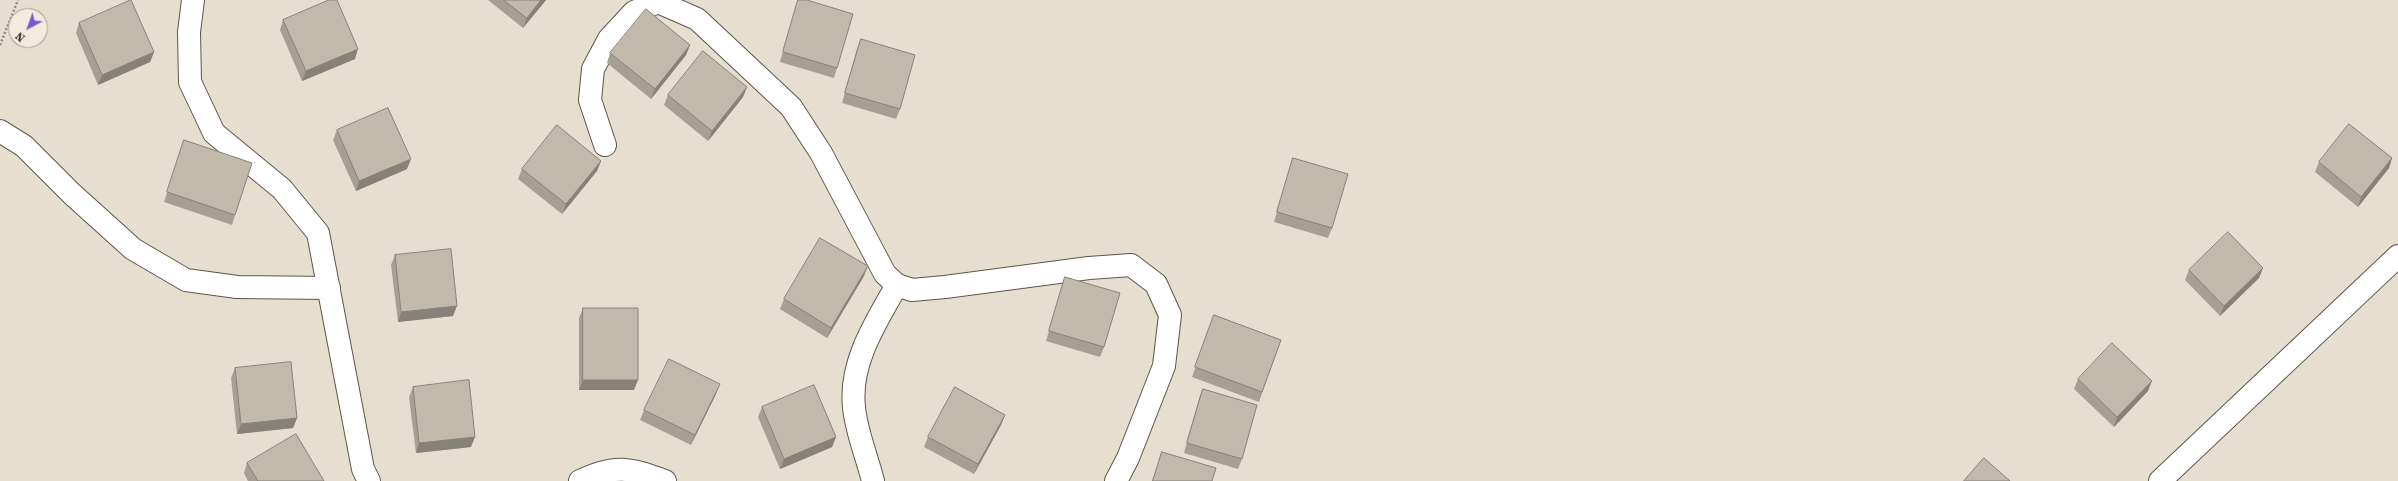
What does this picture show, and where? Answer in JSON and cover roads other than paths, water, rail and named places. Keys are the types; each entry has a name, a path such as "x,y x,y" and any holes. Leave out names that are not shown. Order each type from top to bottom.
{"street":[{"path":"193,0 189,32 190,82 214,133 282,189 318,233 363,469 369,481"},
{"path":"605,145 590,100 593,70 609,39 634,12 658,2 697,19 791,107 822,153 885,274 897,285 912,290 1089,268 1131,265 1156,284 1170,314 1164,366 1128,458 1116,481"},
{"path":"0,131 24,146 72,194 134,249 186,280 237,287 329,288"},
{"path":"2160,481 2398,256"},
{"path":"873,481 854,407 857,368 869,333 897,285"},
{"path":"580,481 598,472 631,469 665,481"}]}
